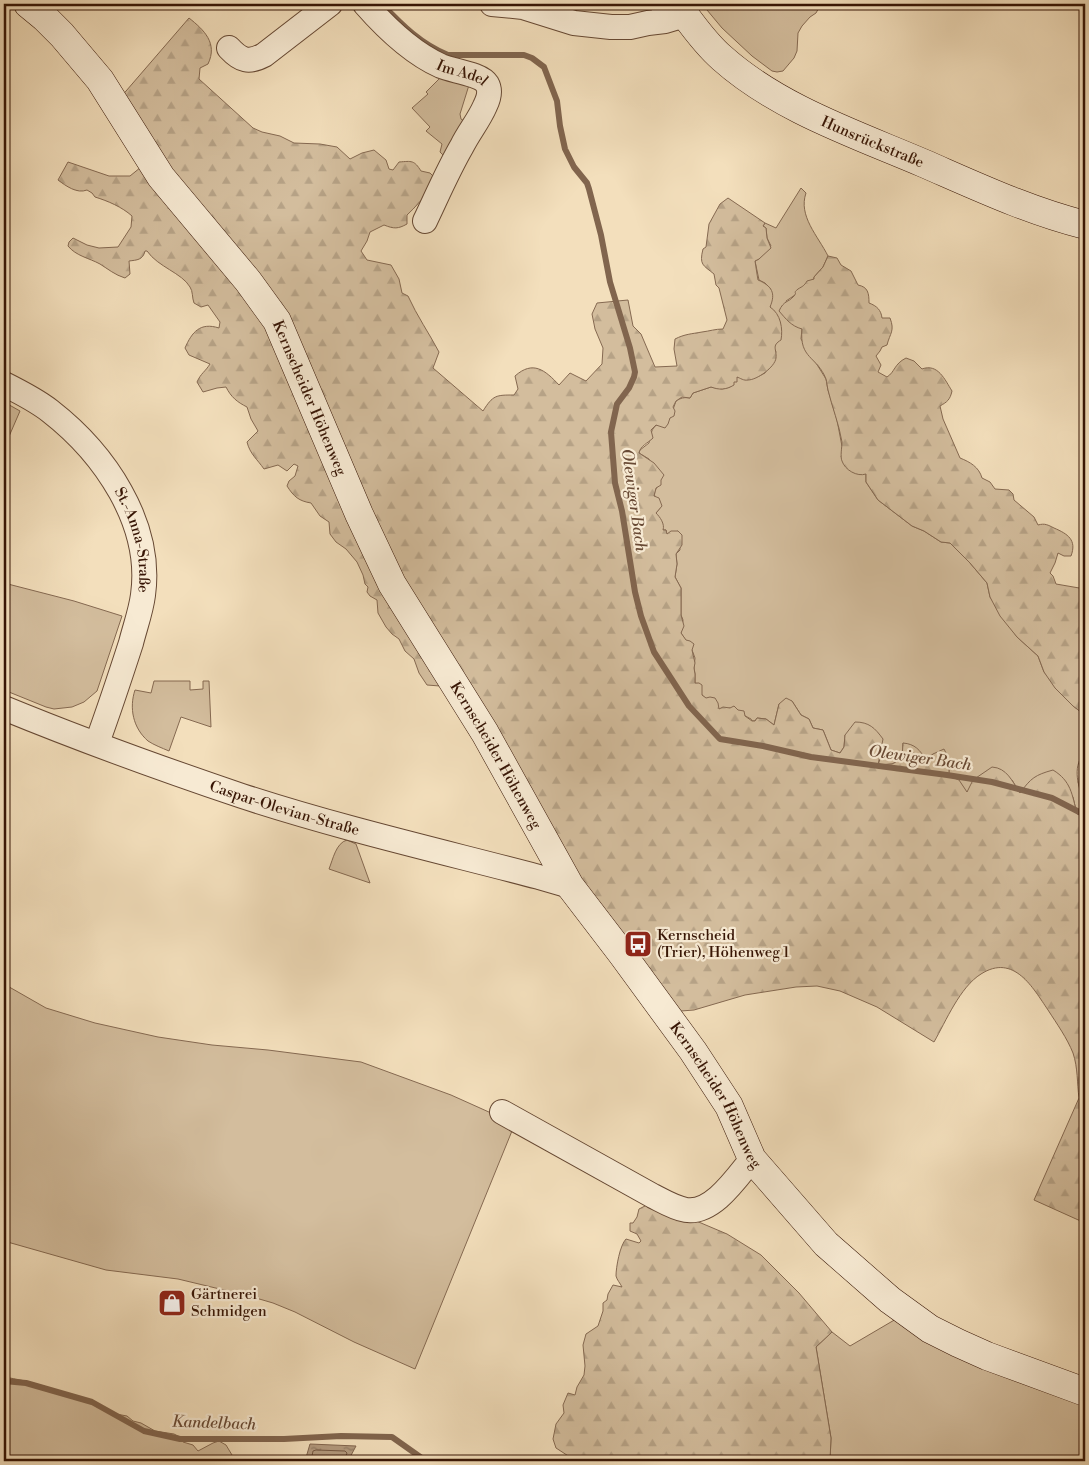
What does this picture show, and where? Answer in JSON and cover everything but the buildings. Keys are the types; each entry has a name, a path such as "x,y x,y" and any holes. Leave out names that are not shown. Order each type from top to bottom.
{"street":[{"name":"Kernscheider Höhenweg","path":"28,4 62,35 100,80 161,177 248,281 277,321 359,514 392,584 485,733 570,886 693,1051 729,1106 752,1159 826,1244 890,1300 930,1329 987,1356 1085,1392"},
{"path":"229,48 236,56 247,60 264,56 330,4"},
{"name":"Im Adel","path":"365,4 379,20 412,49 432,62 481,78 487,84 489,93 485,106 462,145 425,221"},
{"path":"492,4 523,8 574,23 603,27 630,27 665,22 679,8"},
{"name":"Hunsrückstraße","path":"679,8 712,48 730,65 764,88 807,113 1007,199 1056,217 1085,225"},
{"name":"St.-Anna-Straße","path":"4,384 28,396 49,410 80,438 103,465 118,489 132,514 139,535 144,560 143,597 119,682 97,743"},
{"name":"Caspar-Olevian-Straße","path":"4,708 140,760 252,799 570,886"},
{"path":"502,1112 653,1196 686,1210 701,1208 717,1198 731,1185 752,1159"}],"green space":[{"path":"702,4 821,4 816,13 810,17 798,33 797,51 794,58 783,71 777,72 772,71 752,56 722,28"},
{"path":"189,18 200,27 210,43 211,56 208,64 200,68 199,79 253,128 280,136 294,143 337,147 350,159 374,150 386,160 389,169 393,170 399,162 410,162 414,163 421,171 430,173 434,177 430,192 407,215 407,224 396,228 384,225 370,232 361,251 367,260 391,265 399,279 402,293 408,296 439,352 433,368 483,411 492,399 503,395 514,395 518,389 515,376 521,371 533,368 544,371 559,385 570,373 586,381 602,364 603,348 595,329 592,314 597,303 628,300 633,326 641,334 655,367 677,366 674,349 675,339 688,334 723,329 727,320 714,274 703,264 701,258 703,249 706,247 709,224 720,204 728,198 765,223 763,226 766,228 771,248 755,261 758,280 772,290 773,298 770,307 779,318 782,331 781,340 775,346 775,362 756,378 744,380 737,377 737,382 734,382 734,385 728,388 711,387 693,393 690,398 682,397 676,401 673,407 675,411 674,416 670,418 665,428 656,425 651,430 653,438 643,446 639,453 654,463 664,475 661,485 656,488 654,496 659,498 662,506 656,513 663,523 663,530 666,530 667,534 671,531 678,531 682,535 682,545 676,554 675,577 681,588 681,615 684,626 681,633 686,640 694,644 692,650 695,663 695,683 702,685 702,695 706,698 715,698 719,709 734,706 738,710 744,711 745,716 752,721 755,721 757,718 766,719 774,725 779,704 786,698 792,701 801,715 809,719 813,728 823,730 831,750 840,753 844,747 845,735 855,722 868,724 883,739 878,765 892,764 902,759 903,743 917,748 926,760 944,749 949,759 949,776 959,780 967,792 973,780 992,767 1002,770 1012,780 1020,793 1034,778 1053,770 1067,783 1077,814 1085,815 1085,1223 1034,1200 1079,1098 1076,1064 1071,1047 1029,983 1013,970 1003,968 993,969 981,974 966,987 934,1042 877,1007 840,991 817,986 796,987 745,995 694,1010 681,1011 672,1005 440,686 427,685 419,673 414,659 405,651 399,639 386,627 378,613 377,600 367,592 368,587 365,584 357,562 330,534 329,522 320,516 311,503 300,500 287,486 289,481 295,476 298,466 294,464 287,471 278,465 264,469 248,446 247,442 258,431 247,407 235,399 226,387 203,392 197,382 210,364 189,355 185,348 194,333 202,327 212,326 219,328 220,322 208,305 201,307 194,303 191,289 186,282 157,261 147,251 139,259 129,261 130,274 125,278 79,255 68,246 73,238 87,245 99,248 118,247 131,227 132,216 124,210 110,202 95,197 87,190 76,190 58,180 68,162 109,176 130,176 146,163 120,98"},
{"path":"446,72 469,85 460,114 461,119 468,124 445,157 440,152 442,144 426,131 430,127 412,108 428,94 426,92"},
{"path":"801,188 806,193 804,201 805,210 810,226 828,256 814,279 786,301 802,329 801,339 826,379 837,420 843,452 841,457 866,474 866,482 878,500 912,526 941,542 950,543 970,563 987,583 990,597 1017,637 1038,656 1044,672 1073,706 1085,715 1085,752 1078,782 1080,791 1085,798 1085,815 1077,815 1073,797 1020,793 1012,780 967,792 949,776 949,759 933,754 926,760 903,743 902,759 892,764 878,765 882,753 845,735 844,747 840,753 831,750 823,730 813,728 809,719 801,715 792,701 779,704 774,725 766,719 757,718 755,721 752,721 730,708 719,710 702,695 695,683 695,658 681,633 683,620 681,615 681,588 675,577 676,554 680,550 678,531 667,535 666,530 663,530 656,513 660,508 655,494 658,486 649,459 639,453 649,443 653,429 670,418 676,401 690,398 693,393 711,387 722,389 730,387 737,377 759,376 765,373 776,352 774,348 776,343 770,307 770,288 759,280 755,261 771,246 767,238 766,228 763,226 765,223 776,228"},
{"path":"828,256 837,258 841,265 851,271 858,285 864,287 867,291 869,303 878,309 882,318 890,318 892,329 887,345 882,347 876,356 881,365 878,372 887,377 906,358 914,361 922,369 932,368 937,370 952,391 948,400 940,406 943,419 960,458 974,465 982,478 990,482 995,489 1009,490 1013,494 1014,500 1034,517 1038,525 1043,524 1059,530 1070,538 1073,546 1071,556 1064,556 1058,553 1050,573 1056,584 1085,589 1082,597 1085,603 1085,715 1055,688 1044,672 1038,656 1017,637 1000,616 990,597 987,583 970,563 950,543 941,542 912,526 878,500 866,482 866,474 855,474 842,461 841,435 826,379 803,346 802,329 792,324 779,311 794,296 796,291 807,281 814,279"},
{"path":"4,402 20,411 4,448"},
{"path":"4,583 74,601 122,616 97,691 84,702 72,707 54,709 4,690"},
{"path":"154,681 190,681 190,690 203,689 203,681 209,681 211,727 181,717 169,751 148,741 136,724 132,704 135,690 151,693"},
{"path":"1085,752 1085,798 1078,781 1077,769"},
{"path":"347,840 356,844 370,883 329,869 340,844"},
{"path":"4,984 46,1008 95,1023 158,1037 361,1062 451,1095 500,1117 514,1126 415,1369 273,1303 178,1279 106,1270 4,1241"},
{"path":"649,1201 727,1234 761,1255 799,1293 832,1332 816,1347 831,1438 830,1461 576,1461 556,1448 553,1439 556,1424 564,1413 563,1405 568,1393 575,1395 584,1375 583,1345 586,1334 598,1326 603,1311 603,1303 607,1300 613,1285 622,1287 616,1276 620,1251 626,1239 639,1243 641,1241 637,1234 630,1231 630,1223 633,1223 637,1217 639,1209"},
{"path":"896,1319 1085,1403 1085,1461 830,1461 831,1438 816,1347 832,1332 850,1346"},
{"path":"4,1377 40,1385 75,1399 80,1397 87,1399 97,1407 127,1416 133,1421 155,1431 174,1434 180,1437 183,1442 193,1445 198,1451 219,1441 226,1445 232,1455 229,1461 4,1461"}],"water":[{"path":"310,1444 356,1446 348,1461 305,1461"}],"waterway":[{"name":"Olewiger Bach","path":"382,4 421,40 448,55 524,55 532,58 544,67 557,101 565,149 574,167 587,183 589,189 601,235 610,282 630,348 635,372 629,388 617,404 611,432 615,483 622,511 635,592 641,616 654,652 689,706 720,739 811,757 992,782 1052,798 1085,815"},
{"name":"Kandelbach","path":"4,1381 26,1383 92,1402 144,1431 180,1439 392,1437 426,1461"}],"place":[{"name":"Kernscheid (Trier), Höhenweg 1","path":"638,944"},
{"name":"Gärtnerei Schmidgen","path":"172,1303"}]}
